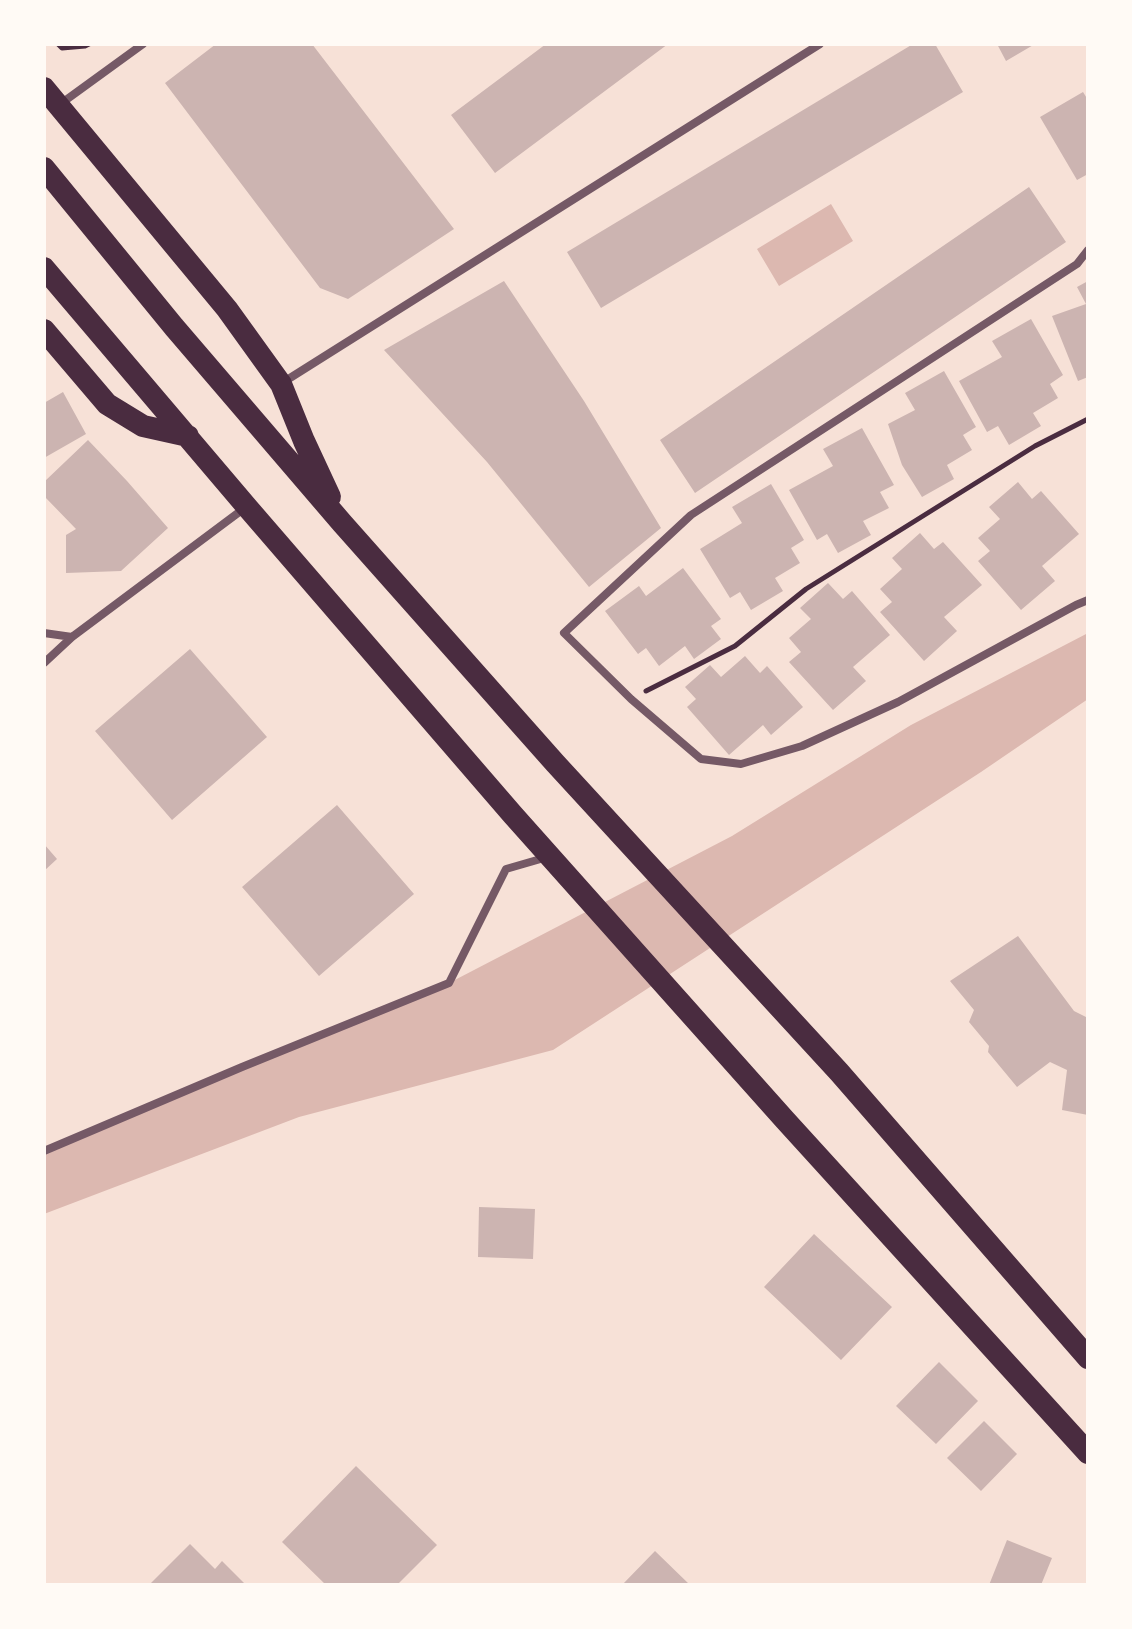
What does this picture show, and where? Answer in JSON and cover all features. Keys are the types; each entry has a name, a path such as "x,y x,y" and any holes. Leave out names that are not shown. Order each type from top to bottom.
{"highway":[{"path":"51,97 227,309 281,384 342,523"},
{"path":"44,168 174,327 342,523 555,763 839,1072 1088,1358"},
{"path":"44,268 513,815 1088,1453"},
{"path":"44,330 107,404 143,426 188,436"}],"street":[{"path":"51,97 143,44"},
{"path":"281,384 820,44"},
{"path":"1088,250 1077,264 691,515 564,633 631,699 701,759 741,764 802,746 898,702 1088,600"},
{"path":"44,663 72,637 247,507"},
{"path":"44,633 72,637"},
{"path":"44,1151 310,1038 449,983 506,869 544,858 561,869"}],"path":[{"path":"58,44 62,48 89,44"},
{"path":"631,699 735,646 806,589 1035,446 1088,419"}],"shaded area":[{"path":"831,204 853,241 779,286 757,249"},
{"path":"1088,633 1088,699 553,1050 299,1117 44,1214 44,1151 449,983 732,836 911,725"}],"building":[{"path":"216,44 312,44 454,229 348,299 320,288 165,83"},
{"path":"546,44 668,44 495,173 451,115"},
{"path":"913,44 935,44 963,92 601,308 567,252"},
{"path":"997,44 1035,44 1006,61"},
{"path":"1083,92 1088,100 1088,174 1077,180 1040,117"},
{"path":"1029,187 1066,242 695,493 660,440"},
{"path":"504,281 584,401 661,528 589,587 487,462 384,350"},
{"path":"1088,281 1088,377 1078,381 1052,316 1086,304 1077,287"},
{"path":"1031,319 1063,375 1050,384 1058,398 1033,413 1041,426 1009,445 998,426 987,432 959,381 1002,357 992,341"},
{"path":"944,371 976,427 963,435 972,450 947,465 954,479 922,497 902,465 888,424 915,410 905,393"},
{"path":"63,392 86,434 44,458 44,403"},
{"path":"862,428 894,485 880,492 889,508 863,521 871,535 838,553 827,534 817,540 789,490 833,466 823,449"},
{"path":"88,440 168,528 121,571 66,573 66,535 76,529 44,496 44,482"},
{"path":"1018,482 1032,499 1041,491 1079,534 1042,566 1055,581 1021,610 978,561 990,551 978,538 1000,519 989,507"},
{"path":"771,484 804,540 791,548 800,563 775,578 783,591 751,610 740,592 730,598 700,549 742,523 732,507"},
{"path":"920,533 934,549 943,542 982,585 944,617 957,631 924,661 880,612 892,602 880,589 902,569 892,558"},
{"path":"683,568 721,619 711,626 721,639 694,659 685,646 659,666 646,648 638,654 605,611 639,586 646,596"},
{"path":"828,583 843,599 852,591 890,635 853,667 866,681 833,710 789,662 801,652 789,638 811,619 800,608"},
{"path":"190,649 267,737 172,820 95,731"},
{"path":"745,656 760,673 767,666 803,707 771,735 763,725 729,755 687,707 696,699 685,687 710,665 721,677"},
{"path":"337,805 414,894 319,976 242,887"},
{"path":"44,844 57,859 44,871"},
{"path":"1018,936 1074,1011 1088,1018 1088,1115 1062,1110 1067,1070 1050,1062 1017,1087 988,1052 989,1046 969,1022 974,1010 950,981"},
{"path":"479,1207 535,1209 533,1259 478,1257"},
{"path":"814,1234 892,1307 841,1360 764,1287"},
{"path":"939,1362 978,1401 936,1444 896,1406"},
{"path":"984,1421 1017,1454 981,1491 947,1458"},
{"path":"356,1466 437,1545 397,1585 326,1585 282,1542"},
{"path":"1007,1540 1052,1558 1041,1585 989,1585"},
{"path":"190,1544 215,1569 222,1561 246,1585 149,1585"},
{"path":"655,1551 690,1585 622,1585"}]}
